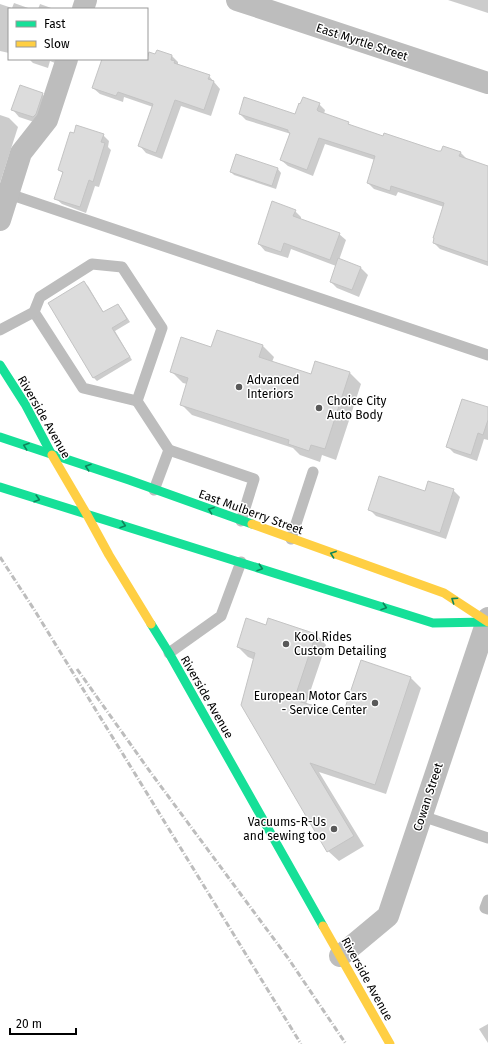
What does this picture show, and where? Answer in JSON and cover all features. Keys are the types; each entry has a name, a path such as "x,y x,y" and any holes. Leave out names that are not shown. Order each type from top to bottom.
{"main road":[{"name":"Riverside Avenue","path":"0,365 25,404 109,555 168,654 390,1044"},
{"name":"East Mulberry Street","path":"0,437 129,480 444,593 488,621"},
{"path":"0,487 433,622 488,621"}],"street":[{"name":"East Myrtle Street","path":"237,0 488,84"},
{"path":"0,220 22,153 47,120 67,60"},
{"name":"Cowan Street","path":"340,956 388,916 488,621"}],"lane":[{"path":"9,194 488,355"},
{"path":"0,330 34,312 40,297 92,264 122,267 162,328 137,401"},
{"path":"34,312 83,388 137,401 169,450 254,479 241,521"},
{"path":"154,490 169,450"},
{"path":"291,539 313,472"},
{"path":"168,654 221,616 241,562"},
{"path":"422,816 488,838"}],"building":[{"path":"157,50 172,55 171,60 175,61 174,63 210,75 208,79 214,81 204,110 175,100 156,153 138,146 153,104 118,92 116,96 92,88 102,60 148,60 149,52 155,54"},
{"path":"20,85 43,93 36,114 33,117 11,110"},
{"path":"244,97 295,114 303,97 320,103 317,110 318,111 349,122 348,124 383,136 384,133 438,151 441,151 443,146 461,152 459,156 488,166 488,262 433,243 433,238 444,203 391,186 390,191 367,183 375,156 319,138 307,170 280,160 290,133 288,130 239,114"},
{"path":"76,125 104,134 101,142 105,143 93,182 89,180 80,207 54,199 63,172 58,170 70,132 74,133"},
{"path":"236,154 278,168 272,186 230,172"},
{"path":"272,201 296,210 293,216 340,233 330,260 284,243 281,252 258,244"},
{"path":"338,258 361,267 352,290 330,282"},
{"path":"84,281 103,312 118,304 127,319 112,328 130,357 93,378 48,303"},
{"path":"217,330 263,345 259,357 311,374 315,361 350,372 325,449 311,445 309,451 288,444 289,440 180,405 188,378 170,372 181,337 211,347"},
{"path":"462,399 488,407 488,420 483,435 478,433 471,455 446,447"},
{"path":"379,476 425,491 428,481 454,489 440,533 368,510"},
{"path":"246,618 266,625 268,618 316,634 294,700 343,714 361,660 411,677 375,785 310,763 354,836 327,852 241,705 255,653 237,647"}],"railway":[{"path":"0,557 35,611 301,1044"},
{"path":"77,669 151,773 288,958 346,1044"}],"traffic: fast":[{"path":"0,365 25,404 52,455"},
{"path":"0,437 129,480 252,524"},
{"path":"0,487 433,623 487,622"},
{"path":"151,624 169,653 323,926"}],"traffic: slow":[{"path":"52,455 109,555 151,624"},
{"path":"252,524 444,593 488,622"},
{"path":"323,926 390,1044"}],"place":[{"name":"Advanced Interiors","path":"239,387"},
{"name":"Choice City Auto Body","path":"319,408"},
{"name":"Kool Rides Custom Detailing","path":"286,644"},
{"name":"European Motor Cars - Service Center","path":"375,703"},
{"name":"Vacuums-R-Us and sewing too","path":"334,829"}]}
